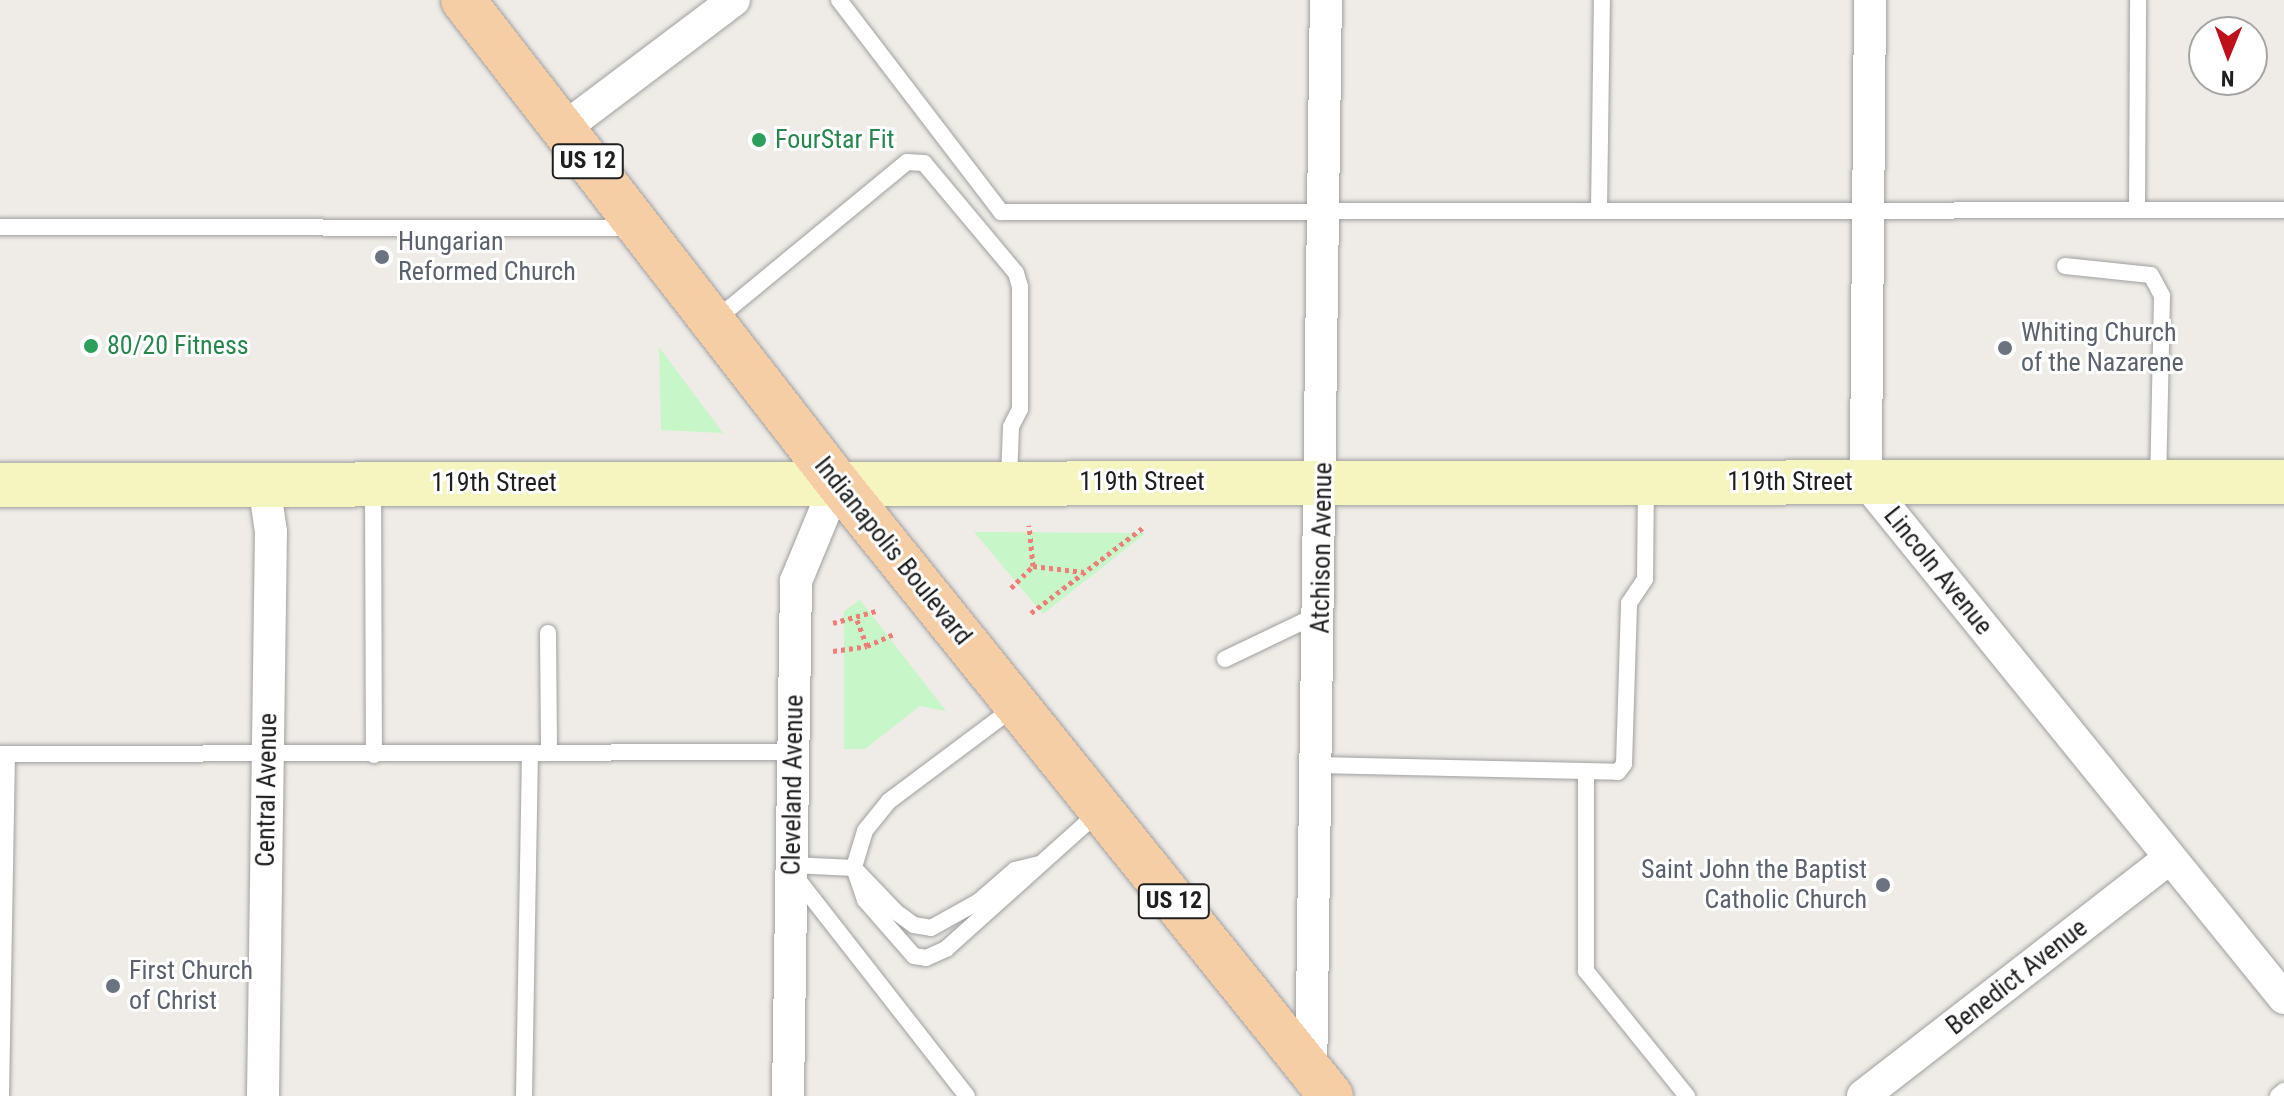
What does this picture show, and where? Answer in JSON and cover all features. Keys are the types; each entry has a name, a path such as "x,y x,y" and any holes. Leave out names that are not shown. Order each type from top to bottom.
{"main road":[{"name":"Indianapolis Boulevard","path":"463,0 837,482 1101,810 1318,1088"}],"street":[{"path":"563,129 734,0"},
{"name":"Atchison Avenue","path":"1318,1088 1317,765 1323,482 1326,0"},
{"name":"Lincoln Avenue","path":"1870,0 1866,482 2284,998"},
{"name":"Cleveland Avenue","path":"788,1096 796,581 837,482"},
{"name":"119th Street","path":"0,485 2284,482"},
{"name":"Central Avenue","path":"263,1096 271,532 264,484"},
{"name":"Benedict Avenue","path":"1863,1096 2170,858"}],"lane":[{"path":"839,0 1001,212 1325,209 2284,210"},
{"path":"1599,209 1602,0"},
{"path":"2137,210 2138,0"},
{"path":"713,322 907,162 924,163 1016,273 1020,287 1020,409 1011,427 1009,482"},
{"path":"0,227 639,228"},
{"path":"2065,266 2151,275 2162,296 2158,482"},
{"path":"1317,765 1618,772 1624,764 1629,603 1645,579 1646,482"},
{"path":"373,483 374,755"},
{"path":"1225,659 1321,614"},
{"path":"548,633 549,753"},
{"path":"1017,705 889,801 865,831 854,868 865,900 914,956 926,958 946,949 1101,810"},
{"path":"1,1096 3,754 268,756 793,752"},
{"path":"524,1096 530,754"},
{"path":"1586,772 1586,971 1687,1096"},
{"path":"792,868 854,868 896,912 914,925 931,928 978,902 1015,870 1042,863"},
{"path":"792,868 967,1096"},
{"path":"2278,1096 2284,1091"}],"path":[{"path":"1029,525 1033,566"},
{"path":"1031,613 1145,526"},
{"path":"1033,566 1085,572"},
{"path":"1011,588 1033,566"},
{"path":"833,623 857,620 876,611"},
{"path":"857,620 867,646"},
{"path":"833,651 867,646 894,634"}],"green space":[{"path":"659,347 723,433 661,430"},
{"path":"974,532 1146,533 1043,614"},
{"path":"860,600 946,711 920,706 865,749 844,749 844,611"}],"place":[{"name":"FourStar Fit","path":"759,140"},
{"name":"Hungarian Reformed Church","path":"382,257"},
{"name":"80/20 Fitness","path":"91,346"},
{"name":"Whiting Church of the Nazarene","path":"2005,348"},
{"name":"Saint John the Baptist Catholic Church","path":"1883,885"},
{"name":"First Church of Christ","path":"113,986"}]}
